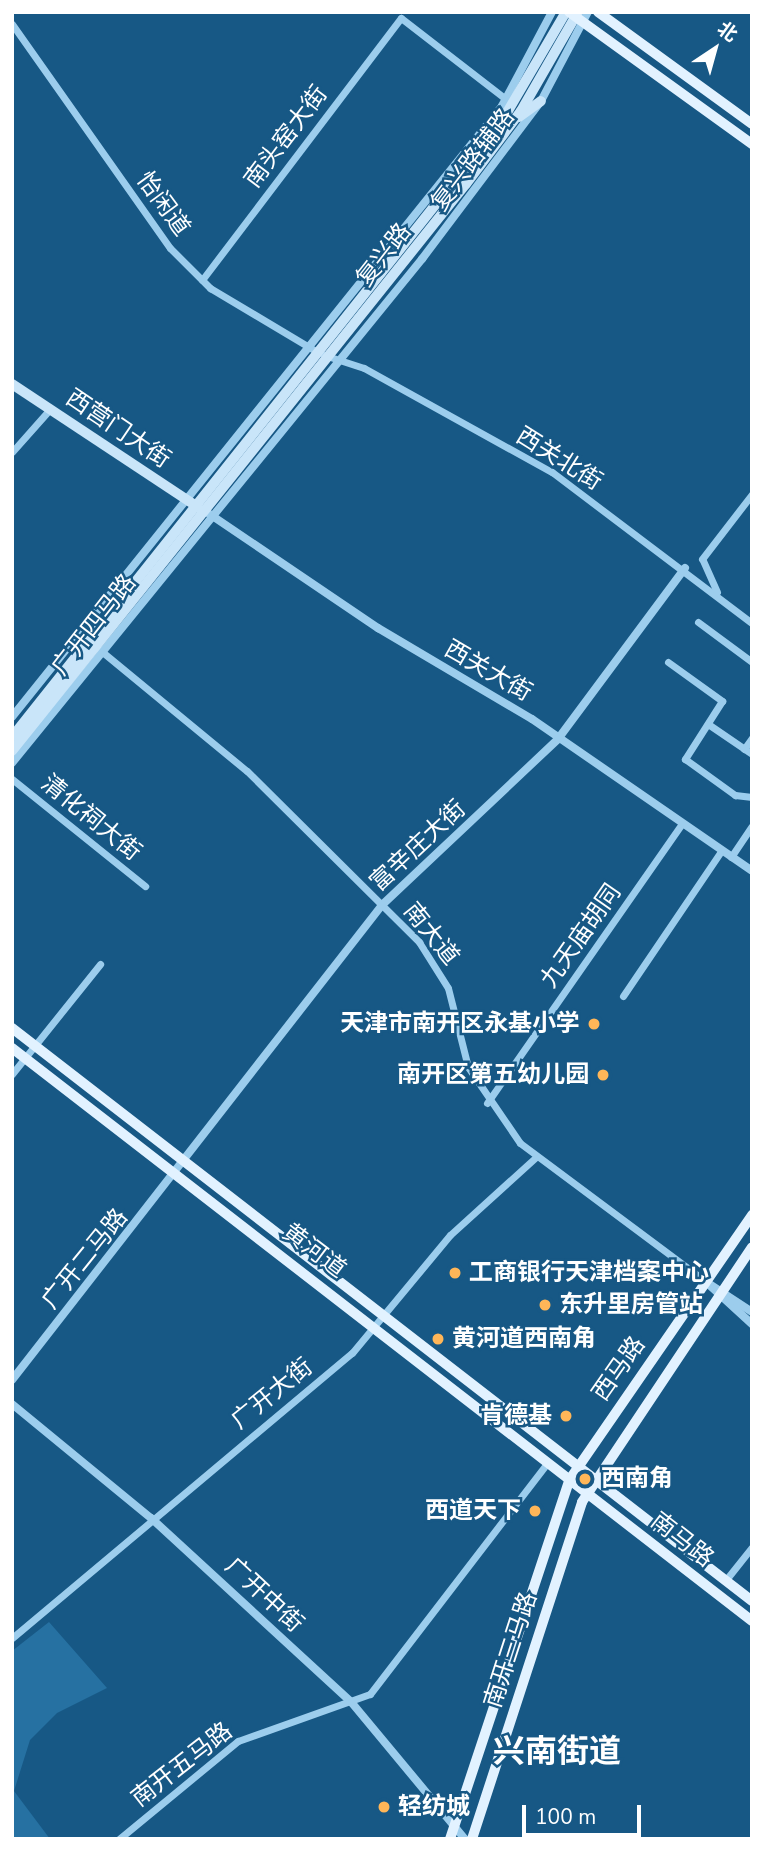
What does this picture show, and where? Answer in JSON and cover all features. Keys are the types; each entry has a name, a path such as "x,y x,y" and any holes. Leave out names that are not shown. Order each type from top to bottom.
{"main road":[{"path":"598,12 752,124"},
{"name":"复兴路","path":"198,507 516,119 574,16"},
{"name":"复兴路","path":"324,355 513,106 574,16"},
{"path":"574,16 752,144"},
{"path":"516,119 541,101"},
{"name":"西营门大街","path":"12,384 198,507"},
{"name":"广开四马路","path":"12,737 91,643 198,507"},
{"name":"广开四马路","path":"12,751 91,643"},
{"name":"黄河道","path":"12,1028 579,1464"},
{"name":"黄河道","path":"12,1048 376,1325 587,1492"},
{"name":"西马路","path":"570,1479 752,1215"},
{"name":"西马路","path":"595,1477 752,1247"},
{"name":"南马路","path":"579,1464 752,1601"},
{"name":"南开三马路","path":"472,1839 587,1492 595,1477"},
{"name":"南开三马路","path":"450,1839 570,1479"},
{"name":"南马路","path":"587,1492 752,1621"}],"street":[{"name":"复兴路辅路","path":"198,507 324,355 507,100 552,12"},
{"name":"复兴路辅路","path":"198,507 541,101 574,16 588,12"},
{"name":"南头窑大街","path":"202,280 401,18 507,100"},
{"name":"怡闲道","path":"12,24 170,248 202,280 324,355"},
{"name":"西关北街","path":"324,355 364,368 552,472 685,568 752,623"},
{"path":"12,452 50,408"},
{"path":"719,595 702,559 752,494"},
{"path":"12,717 91,643 198,507"},
{"name":"西关大街","path":"198,507 558,739 752,871"},
{"name":"富辛庄大街","path":"188,1162 382,905 558,739 685,568"},
{"path":"698,622 752,662"},
{"name":"广开四马路","path":"12,763 91,643"},
{"name":"南大道","path":"91,643 247,771 382,905 439,971 468,1067 487,1103 535,1158 705,1282"},
{"path":"668,662 722,701 685,759 735,795 752,797"},
{"path":"708,724 752,754"},
{"path":"744,749 752,738"},
{"name":"清化祠大街","path":"12,779 145,886"},
{"name":"九天庙胡同","path":"487,1103 681,825"},
{"path":"731,857 752,826"},
{"path":"623,996 721,850"},
{"path":"12,1074 100,964"},
{"name":"广开大街","path":"12,1638 151,1518 352,1353 466,1218 535,1158"},
{"name":"广开二马路","path":"12,1380 188,1162"},
{"path":"705,1282 752,1324"},
{"path":"719,1294 752,1312"},
{"name":"广开中街","path":"12,1404 151,1518 352,1703 456,1822 465,1839"},
{"name":"南开五马路","path":"119,1839 238,1741 370,1695 548,1462"},
{"path":"725,1581 752,1547"}],"shaded area":[{"path":"49,1622 107,1688 57,1713 30,1740 14,1791 50,1839 12,1839 12,1651"}],"place":[{"name":"天津市南开区永基小学","path":"594,1024"},
{"name":"南开区第五幼儿园","path":"603,1075"},
{"name":"工商银行天津档案中心","path":"455,1273"},
{"name":"东升里房管站","path":"545,1305"},
{"name":"黄河道西南角","path":"438,1339"},
{"name":"肯德基","path":"566,1416"},
{"name":"西南角","path":"585,1479"},
{"name":"西道天下","path":"535,1511"},
{"name":"轻纺城","path":"384,1807"}],"district":[{"name":"兴南街道","path":"557,1752"}]}
